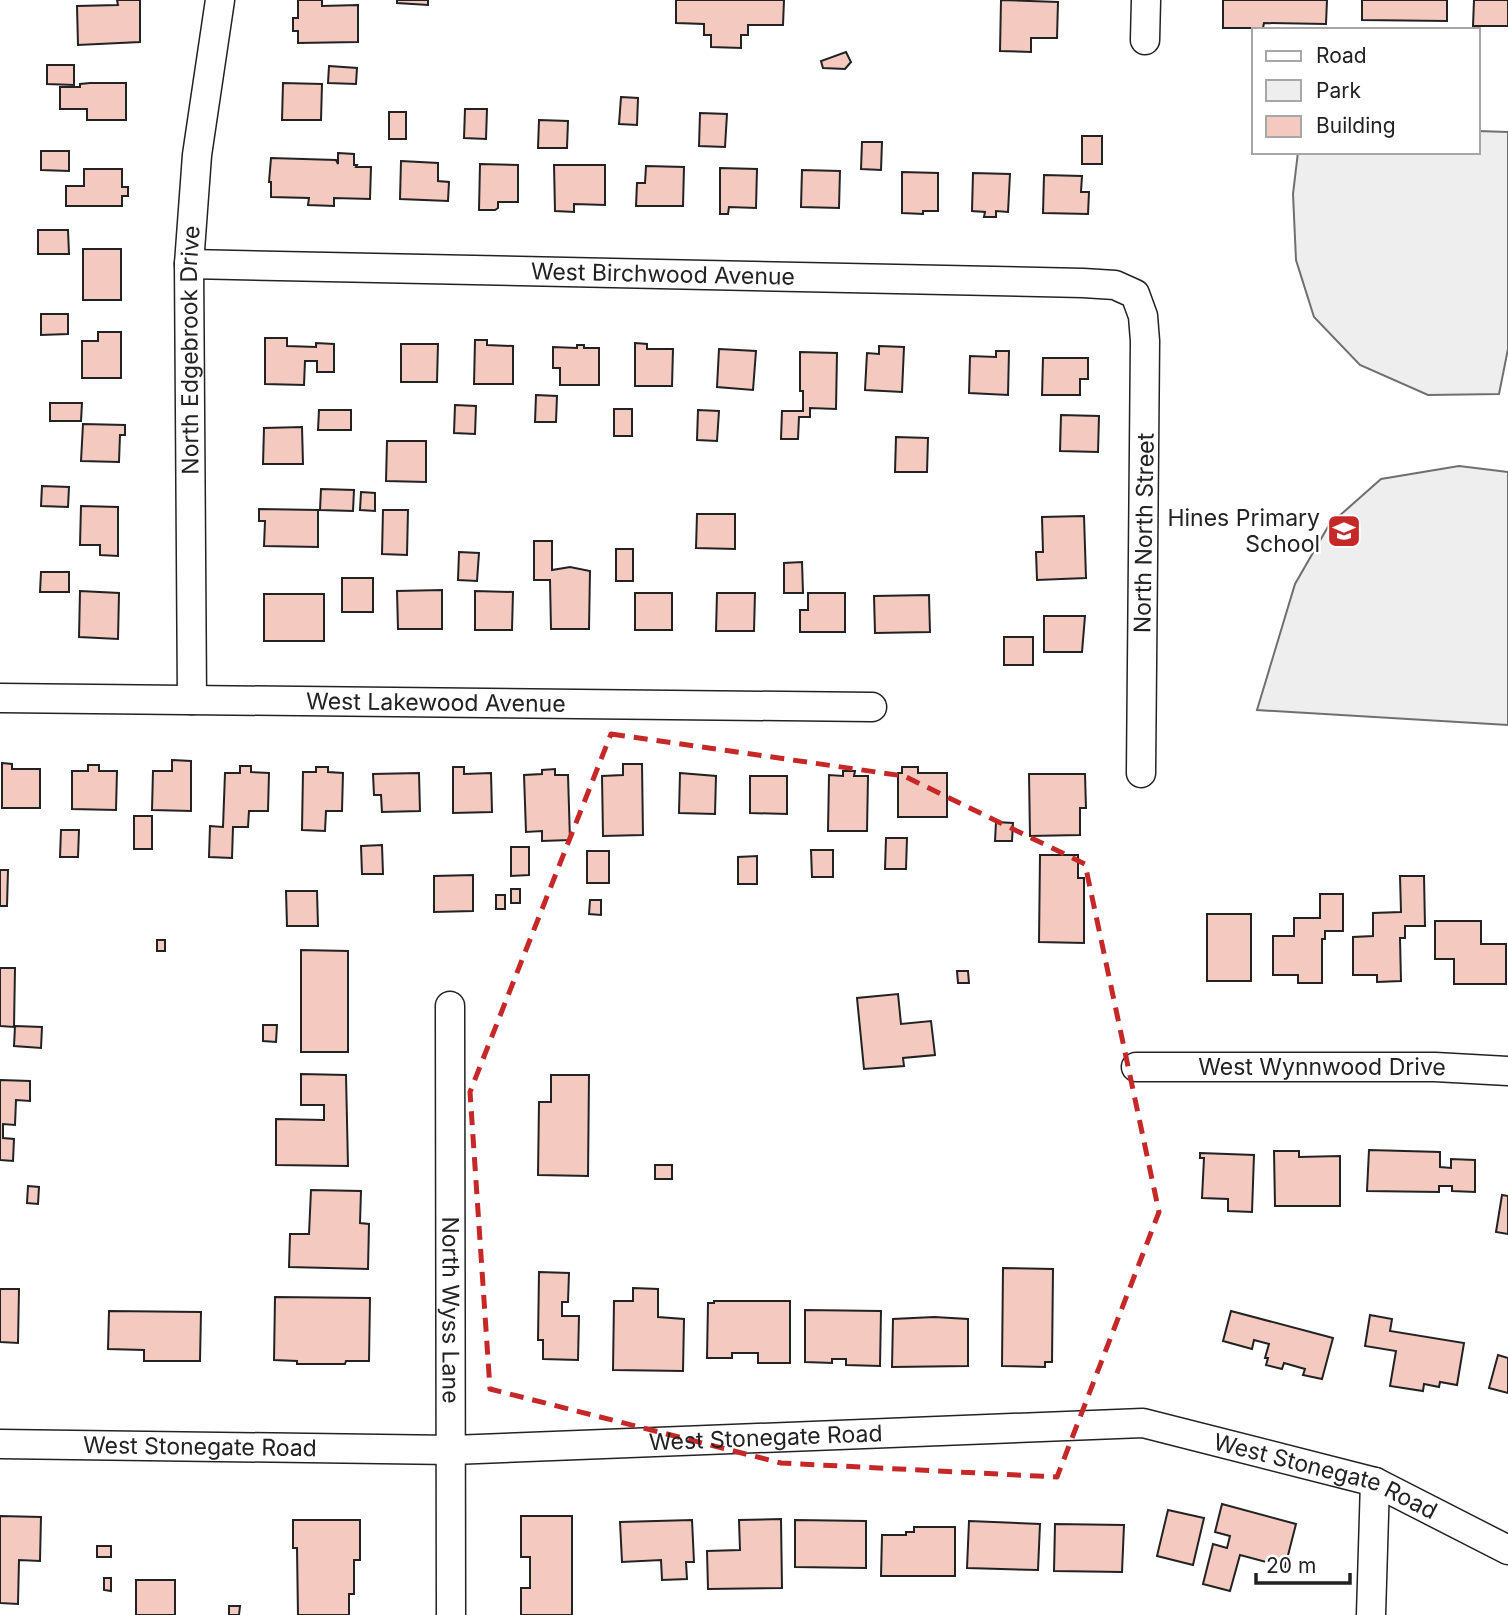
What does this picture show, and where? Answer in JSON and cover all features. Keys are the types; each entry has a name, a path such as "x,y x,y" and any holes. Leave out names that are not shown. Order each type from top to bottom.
{"street":[{"name":"North Edgebrook Drive","path":"192,700 189,264 197,155 220,0"},
{"path":"1145,40 1146,0"},
{"name":"West Birchwood Avenue","path":"189,264 1083,283 1115,285 1135,295"},
{"name":"North North Street","path":"1135,295 1143,316 1145,341 1141,773"},
{"name":"West Lakewood Avenue","path":"0,698 872,707"},
{"name":"North Wyss Lane","path":"450,1006 451,1615"},
{"name":"West Wynnwood Drive","path":"1136,1067 1435,1067 1508,1071"},
{"name":"West Stonegate Road","path":"0,1444 452,1450 1143,1423 1375,1482 1508,1550"},
{"path":"1371,1615 1375,1482"}],"highlighted area":[{"path":"611,734 904,776 1085,864 1159,1212 1057,1477 781,1463 490,1389 470,1092"}],"green space":[{"path":"1480,131 1508,132 1508,349 1499,394 1428,395 1360,365 1314,317 1296,260 1293,194 1298,154 1480,154"},
{"path":"1459,466 1508,472 1508,725 1257,710 1295,584 1329,525 1381,479"}],"building":[{"path":"117,0 140,0 140,42 78,45 77,6 118,5"},
{"path":"298,0 322,0 322,6 358,5 358,42 298,43 298,31 293,31 293,18 298,18"},
{"path":"397,0 428,0 428,5 397,3"},
{"path":"676,0 784,0 783,25 748,25 748,35 741,35 741,48 711,47 711,35 704,35 704,24 676,23"},
{"path":"1001,0 1058,2 1057,38 1031,38 1031,52 1000,51"},
{"path":"1223,0 1327,0 1326,24 1264,23 1263,28 1223,28"},
{"path":"1362,0 1447,0 1447,21 1362,20"},
{"path":"1474,0 1508,0 1508,26 1473,26"},
{"path":"846,52 851,62 845,69 823,68 821,61"},
{"path":"47,65 74,65 74,85 47,84"},
{"path":"329,66 357,68 356,84 328,83"},
{"path":"126,83 126,120 87,120 87,109 60,109 60,87 80,87 80,84"},
{"path":"283,83 322,84 321,120 282,120"},
{"path":"621,97 638,98 637,125 619,124"},
{"path":"465,109 487,109 486,139 464,138"},
{"path":"389,112 406,112 406,139 389,139"},
{"path":"700,113 727,114 725,147 699,146"},
{"path":"539,120 568,121 567,148 538,148"},
{"path":"1082,136 1102,136 1102,164 1082,164"},
{"path":"862,142 882,142 881,170 861,169"},
{"path":"41,151 69,151 69,171 41,170"},
{"path":"338,153 354,154 356,167 371,167 370,199 334,198 334,206 308,205 309,198 271,197 271,158 336,160 338,164"},
{"path":"401,161 438,163 438,181 449,182 448,201 400,199"},
{"path":"480,164 518,165 518,202 498,202 498,208 495,210 479,210"},
{"path":"554,165 605,165 605,205 574,204 574,212 555,211"},
{"path":"646,166 684,167 683,206 636,206 637,183 645,183"},
{"path":"720,168 757,169 756,208 729,207 728,214 720,214"},
{"path":"84,169 122,169 122,187 128,187 128,196 122,196 122,206 66,206 66,186 84,186"},
{"path":"802,170 840,171 839,208 801,207"},
{"path":"902,172 938,173 938,211 923,211 923,214 902,213"},
{"path":"973,173 1010,174 1008,212 996,211 996,217 984,217 985,212 972,211"},
{"path":"1044,175 1082,176 1081,192 1089,192 1088,214 1043,213"},
{"path":"38,230 68,230 69,254 38,254"},
{"path":"83,249 121,249 121,300 83,300"},
{"path":"41,314 68,314 68,334 41,335"},
{"path":"98,332 121,332 121,378 82,378 82,341 98,341"},
{"path":"265,338 287,338 287,346 316,347 316,343 334,344 334,372 317,372 317,361 305,361 304,385 265,384"},
{"path":"475,340 487,340 487,345 513,346 513,384 474,384"},
{"path":"635,343 647,344 647,349 673,349 672,386 635,386"},
{"path":"401,344 438,344 437,382 401,382"},
{"path":"577,345 599,348 599,385 560,385 560,368 553,368 553,347 577,348"},
{"path":"879,346 904,347 902,392 865,390 867,353 879,354"},
{"path":"719,349 756,351 753,390 717,387"},
{"path":"996,351 1009,351 1008,395 969,393 970,356 996,357"},
{"path":"800,352 837,353 836,409 810,408 810,417 799,417 798,439 781,439 782,411 803,411"},
{"path":"1043,358 1088,358 1088,379 1080,379 1080,395 1042,395"},
{"path":"536,395 557,396 556,422 535,422"},
{"path":"50,403 82,403 81,421 50,421"},
{"path":"455,405 476,406 475,434 454,433"},
{"path":"614,409 632,409 632,436 614,436"},
{"path":"319,410 351,410 351,430 318,430"},
{"path":"698,410 719,411 717,441 697,440"},
{"path":"1061,415 1099,416 1098,452 1060,451"},
{"path":"83,424 125,425 125,435 120,435 119,462 81,461"},
{"path":"302,427 303,464 263,464 264,428"},
{"path":"896,437 928,438 927,472 895,472"},
{"path":"387,441 426,441 426,482 386,481"},
{"path":"42,486 69,487 68,507 41,506"},
{"path":"321,489 354,490 353,511 320,510"},
{"path":"361,492 375,493 375,511 360,510"},
{"path":"81,506 118,507 118,556 100,555 100,545 80,545"},
{"path":"259,509 318,510 318,547 264,546 265,521 259,521"},
{"path":"383,510 408,510 407,555 382,554"},
{"path":"697,514 735,514 735,549 696,548"},
{"path":"1084,516 1086,578 1037,580 1036,552 1043,552 1042,517"},
{"path":"534,541 552,541 552,570 570,567 590,571 589,629 551,629 550,580 534,580"},
{"path":"616,549 633,549 633,581 616,581"},
{"path":"459,552 479,553 477,581 458,580"},
{"path":"802,562 803,593 784,593 784,563"},
{"path":"41,572 69,572 69,592 40,592"},
{"path":"342,578 373,578 373,612 342,612"},
{"path":"442,590 442,629 398,629 397,591"},
{"path":"80,591 119,593 118,639 79,637"},
{"path":"475,591 513,592 512,630 475,630"},
{"path":"635,593 672,593 672,630 635,630"},
{"path":"717,593 755,593 754,631 716,631"},
{"path":"808,593 845,593 845,632 800,632 800,610 808,610"},
{"path":"264,594 324,594 324,641 264,641"},
{"path":"929,595 930,632 875,633 874,596"},
{"path":"1044,616 1085,616 1082,652 1044,652"},
{"path":"1004,637 1033,637 1033,665 1004,665"},
{"path":"172,760 191,761 191,811 152,810 153,771 172,771"},
{"path":"2,763 12,764 12,769 40,769 40,808 2,808"},
{"path":"623,764 642,764 643,835 603,836 602,776 623,775"},
{"path":"88,765 99,765 99,771 117,771 116,810 72,809 72,771 88,771"},
{"path":"240,766 251,766 251,772 269,773 268,811 249,811 248,827 233,827 232,858 209,857 210,826 223,827 225,773 240,773"},
{"path":"316,767 328,767 328,772 343,773 342,811 326,811 325,831 302,830 303,772 316,772"},
{"path":"453,767 464,767 464,774 491,773 492,812 453,813"},
{"path":"902,767 918,767 918,773 947,773 947,817 898,817 898,773 902,773"},
{"path":"555,769 555,775 568,775 570,840 542,841 542,831 526,832 524,775 542,774 542,770"},
{"path":"843,771 855,771 854,776 868,776 867,831 828,831 829,775 843,776"},
{"path":"419,773 420,811 382,812 381,795 374,795 373,774"},
{"path":"680,773 716,776 715,814 679,813"},
{"path":"1029,774 1085,774 1086,808 1080,808 1080,835 1030,836"},
{"path":"750,776 787,776 787,814 750,813"},
{"path":"134,816 152,816 152,849 134,849"},
{"path":"996,822 1013,823 1012,841 995,841"},
{"path":"61,830 79,830 78,857 60,857"},
{"path":"886,838 907,838 906,869 885,869"},
{"path":"382,845 383,874 362,874 361,846"},
{"path":"511,847 529,847 529,875 511,876"},
{"path":"811,850 833,850 833,877 812,877"},
{"path":"587,851 609,851 609,883 587,883"},
{"path":"1040,855 1078,855 1078,878 1084,878 1084,943 1039,942"},
{"path":"757,856 757,884 738,884 738,857"},
{"path":"0,870 8,870 7,906 0,906"},
{"path":"473,875 473,911 434,912 434,876"},
{"path":"1400,876 1424,876 1425,926 1405,926 1405,938 1400,938 1401,981 1377,982 1377,975 1353,975 1353,937 1373,936 1373,913 1401,912"},
{"path":"511,889 520,889 520,903 511,903"},
{"path":"286,891 317,891 318,926 287,926"},
{"path":"1320,894 1343,894 1343,931 1325,931 1325,939 1322,939 1322,983 1298,983 1298,975 1273,975 1273,936 1294,936 1294,918 1320,918"},
{"path":"496,895 505,895 505,909 496,909"},
{"path":"590,900 601,900 601,915 589,914"},
{"path":"1207,914 1251,914 1251,981 1207,981"},
{"path":"1435,921 1481,921 1481,944 1506,944 1506,984 1454,984 1454,959 1435,959"},
{"path":"157,940 165,940 165,951 157,951"},
{"path":"301,950 348,951 348,1052 301,1052"},
{"path":"0,968 15,968 14,1027 0,1026"},
{"path":"957,971 968,971 969,983 958,983"},
{"path":"898,994 901,1024 931,1021 935,1055 903,1058 904,1066 864,1069 857,998"},
{"path":"263,1025 277,1025 276,1042 263,1041"},
{"path":"15,1026 42,1027 41,1048 14,1046"},
{"path":"301,1074 346,1075 348,1166 276,1165 276,1119 324,1120 324,1105 301,1105"},
{"path":"551,1075 589,1075 588,1176 538,1175 539,1102 551,1102"},
{"path":"0,1080 30,1081 30,1101 16,1100 15,1125 3,1124 3,1138 14,1139 13,1161 0,1160"},
{"path":"1369,1150 1440,1152 1440,1167 1451,1168 1451,1159 1475,1160 1475,1192 1452,1191 1452,1186 1439,1186 1439,1192 1367,1191"},
{"path":"1274,1151 1299,1151 1299,1157 1340,1156 1340,1206 1275,1206"},
{"path":"1200,1153 1254,1155 1252,1212 1228,1211 1228,1199 1202,1198 1204,1158 1200,1158"},
{"path":"655,1165 672,1165 672,1179 655,1179"},
{"path":"28,1186 39,1187 38,1204 27,1203"},
{"path":"311,1190 361,1191 360,1223 369,1224 368,1269 289,1267 290,1234 309,1234"},
{"path":"1502,1195 1508,1196 1508,1234 1496,1232"},
{"path":"1003,1268 1053,1269 1052,1362 1045,1362 1045,1367 1002,1366"},
{"path":"539,1272 569,1273 568,1302 562,1302 562,1316 579,1316 578,1360 543,1359 543,1340 538,1340"},
{"path":"633,1288 658,1289 658,1317 684,1319 683,1371 613,1370 614,1301 633,1301"},
{"path":"0,1289 19,1289 18,1343 0,1342"},
{"path":"275,1297 370,1298 369,1361 297,1364 297,1361 274,1360"},
{"path":"790,1301 790,1363 758,1363 758,1353 732,1353 732,1358 707,1358 708,1303"},
{"path":"805,1310 881,1311 880,1366 846,1365 846,1359 832,1359 832,1363 805,1362"},
{"path":"109,1311 201,1312 200,1361 144,1361 144,1350 108,1349"},
{"path":"1231,1311 1333,1338 1322,1379 1303,1375 1305,1369 1284,1363 1282,1369 1266,1365 1269,1344 1254,1340 1252,1349 1223,1341"},
{"path":"1370,1315 1392,1319 1390,1331 1464,1343 1457,1385 1440,1382 1439,1387 1424,1384 1423,1391 1390,1386 1396,1351 1365,1346"},
{"path":"893,1319 968,1319 968,1366 892,1367"},
{"path":"1498,1355 1508,1358 1508,1393 1489,1388"},
{"path":"1222,1504 1296,1524 1285,1567 1240,1555 1230,1591 1203,1584 1213,1544 1227,1548 1230,1536 1215,1532"},
{"path":"1168,1510 1204,1518 1193,1565 1157,1556"},
{"path":"0,1516 41,1517 40,1561 19,1560 18,1604 0,1603"},
{"path":"521,1516 572,1516 572,1615 521,1615 521,1588 530,1588 530,1557 521,1557"},
{"path":"781,1519 782,1588 708,1589 707,1551 740,1550 739,1520"},
{"path":"293,1520 360,1520 360,1560 354,1560 354,1594 349,1594 349,1615 298,1615 297,1548 293,1548"},
{"path":"692,1520 694,1562 686,1562 687,1579 662,1580 661,1560 622,1562 620,1522"},
{"path":"795,1520 866,1521 866,1568 795,1567"},
{"path":"969,1521 1040,1524 1038,1570 967,1568"},
{"path":"1055,1524 1124,1525 1122,1572 1054,1571"},
{"path":"914,1527 955,1527 955,1576 881,1576 882,1535 906,1535 906,1532 914,1532"},
{"path":"97,1546 111,1546 111,1557 97,1557"},
{"path":"104,1578 111,1578 111,1591 104,1590"},
{"path":"136,1580 175,1580 175,1615 136,1615"},
{"path":"229,1606 240,1606 239,1615 229,1615"}],"place":[{"name":"Hines Primary School","path":"1344,531"}]}
